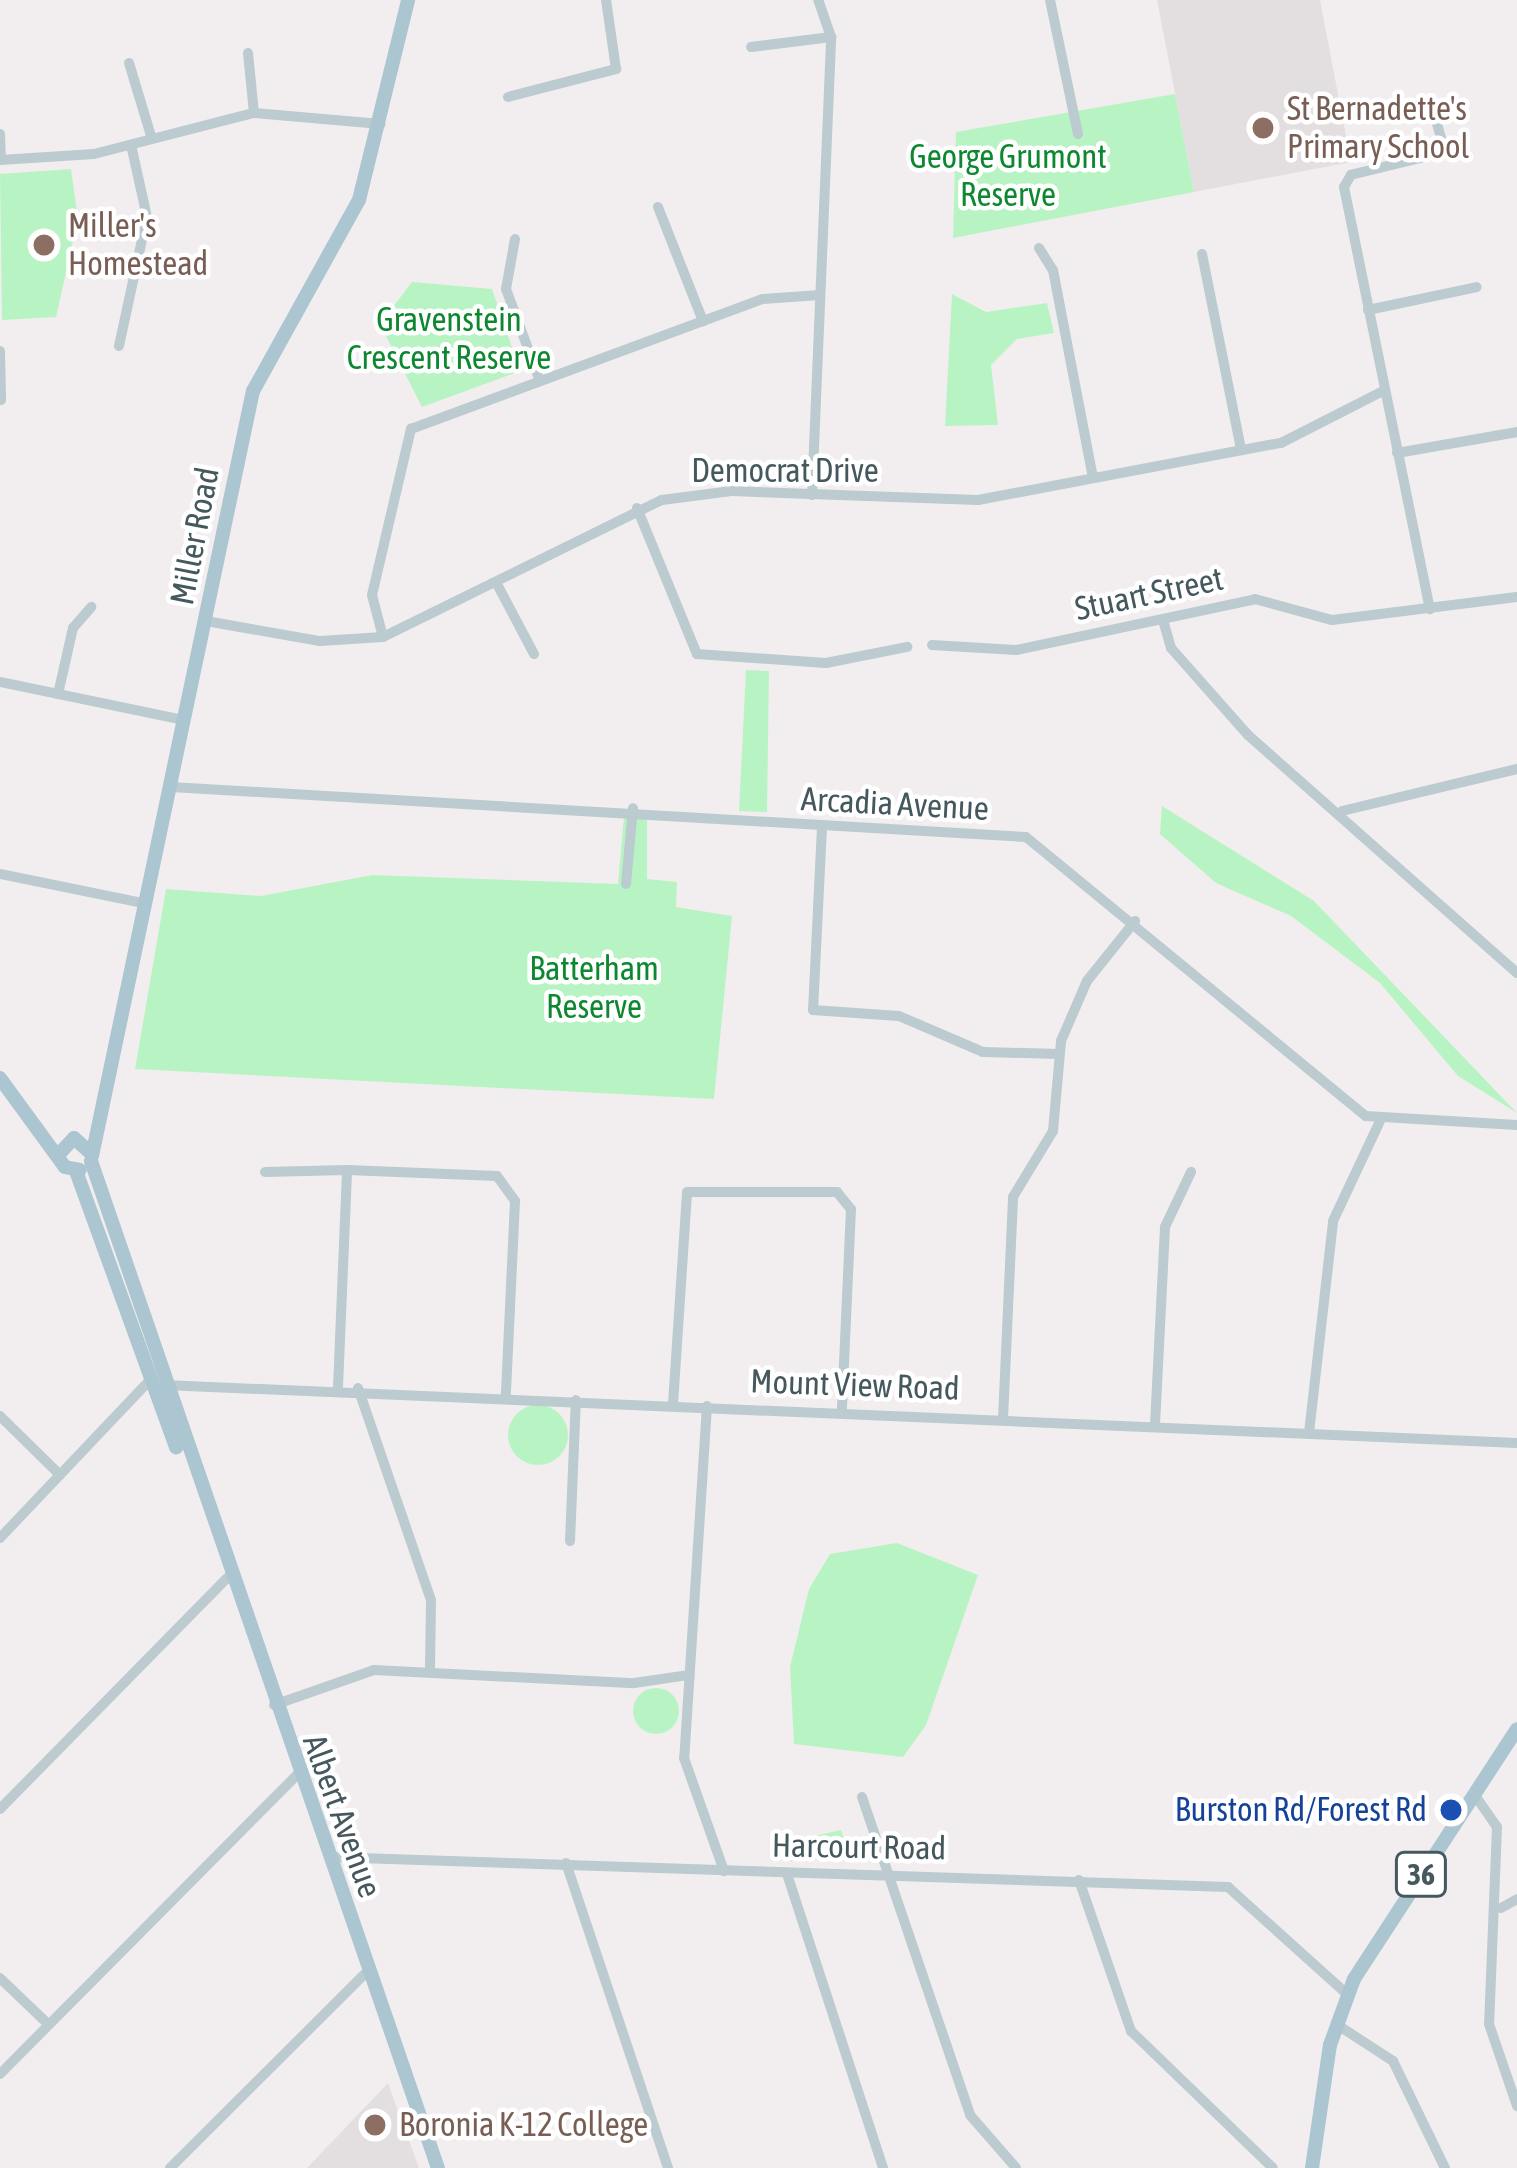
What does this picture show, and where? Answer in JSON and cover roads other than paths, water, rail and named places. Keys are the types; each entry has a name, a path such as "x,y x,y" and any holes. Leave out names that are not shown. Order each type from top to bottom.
{"main road":[{"name":"Miller Road","path":"91,1159 253,391 349,224 381,124 408,0"},
{"path":"3,1087 29,1111 74,1139"},
{"name":"Miller Road","path":"59,1154 104,1109"},
{"path":"29,1111 76,1171 91,1159"},
{"name":"Albert Avenue","path":"74,1139 91,1159 157,1383"},
{"name":"Albert Avenue","path":"76,1171 195,1483 438,2168"},
{"name":"36","path":"1312,2168 1336,2024 1347,1994 1517,1729"}],"street":[{"path":"508,98 616,69 606,0"},
{"path":"812,495 831,37 818,0"},
{"path":"1050,0 1078,134"},
{"path":"751,47 831,37"},
{"path":"248,52 254,112"},
{"path":"129,63 152,139"},
{"path":"1430,99 1448,143 1439,158 1345,179 1381,392 1430,609"},
{"path":"0,134 1,160 131,145 254,112 381,124"},
{"path":"119,346 147,217 131,145"},
{"path":"658,207 703,321"},
{"path":"515,239 506,289 540,381"},
{"path":"1039,248 1053,270 1093,477"},
{"path":"1202,254 1241,450"},
{"path":"1368,310 1477,287"},
{"path":"382,637 372,596 406,434 779,295 820,296"},
{"path":"0,351 1,400"},
{"name":"Democrat Drive","path":"206,621 300,640 382,637 498,586 637,508 709,492 958,502 1296,438 1381,392"},
{"path":"1397,453 1517,432"},
{"path":"637,508 697,654 826,662 907,646"},
{"path":"498,586 534,654"},
{"name":"Stuart Street","path":"932,645 1016,650 1255,599 1332,620 1517,596"},
{"path":"58,694 73,628 91,607"},
{"path":"1163,620 1171,648 1238,724 1511,958 1517,974"},
{"path":"0,682 184,720"},
{"path":"1342,811 1517,769"},
{"name":"Arcadia Avenue","path":"171,787 633,808 822,827 1026,837 1380,1121"},
{"path":"626,884 633,808"},
{"path":"822,827 813,1010 899,1016 983,1052 1058,1054"},
{"path":"0,874 147,904"},
{"path":"1003,1419 1012,1197 1053,1131 1058,1054 1087,981 1135,921"},
{"path":"1309,1433 1328,1243 1380,1121 1517,1125"},
{"path":"338,1387 347,1170"},
{"path":"265,1172 347,1170 509,1182 506,1395"},
{"path":"1155,1425 1165,1227 1191,1172"},
{"path":"673,1404 687,1192 837,1192 851,1209 842,1412"},
{"path":"0,1538 126,1406 157,1383"},
{"name":"Mount View Road","path":"157,1383 338,1387 1517,1443"},
{"path":"358,1388 431,1600 430,1673"},
{"path":"570,1540 576,1400"},
{"path":"707,1406 684,1758 724,1871"},
{"path":"0,1416 61,1474"},
{"path":"0,1809 228,1577"},
{"path":"274,1705 374,1670 634,1683 689,1675"},
{"path":"0,2074 298,1774"},
{"path":"1474,1794 1497,1827 1501,1907 1489,2024 1517,2106"},
{"path":"862,1797 970,2115 1016,2168"},
{"name":"Harcourt Road","path":"329,1857 787,1874 886,1871 1235,1889 1347,1994"},
{"path":"566,1863 668,2168"},
{"path":"787,1874 883,2168"},
{"path":"1079,1880 1131,2031 1273,2168"},
{"path":"1501,1907 1517,1899"},
{"path":"170,2168 368,1972"},
{"path":"0,1978 47,2024"},
{"path":"1336,2024 1393,2061 1445,2168"}],"place":[{"name":"St Bernadette's Primary School","path":"1263,128"},
{"name":"Miller's Homestead","path":"44,245"},
{"name":"Burston Rd/Forest Rd","path":"1451,1810"},
{"name":"Boronia K-12 College","path":"375,2125"}],"park label":[{"name":"George Grumont Reserve","path":"1008,176"},
{"name":"Gravenstein Crescent Reserve","path":"449,339"},
{"name":"Batterham Reserve","path":"594,988"}]}
